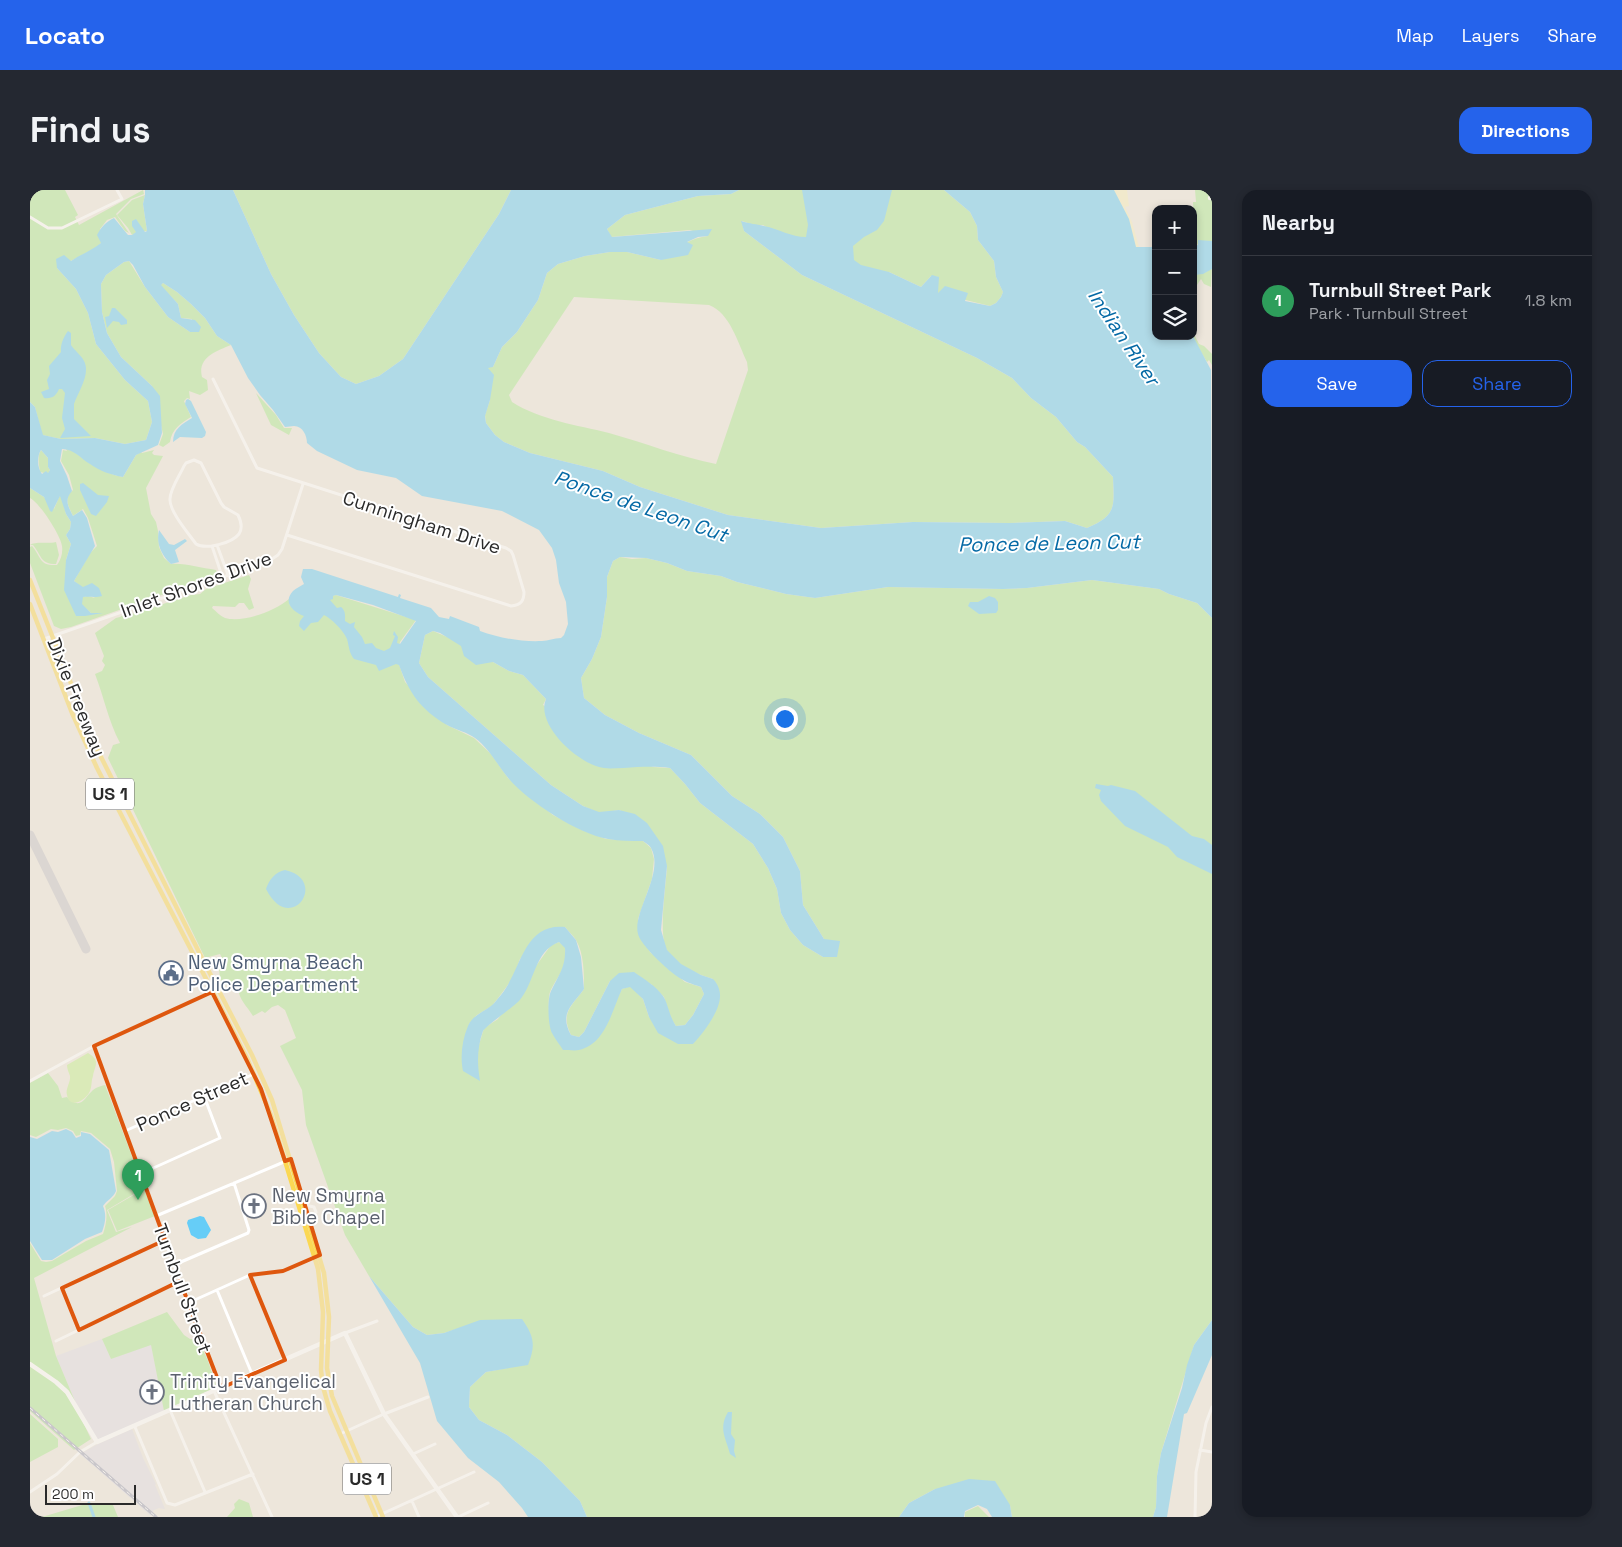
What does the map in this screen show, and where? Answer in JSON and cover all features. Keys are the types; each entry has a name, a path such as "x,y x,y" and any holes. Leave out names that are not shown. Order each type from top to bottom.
{"main road":[{"name":"Dixie Freeway","path":"30,580 89,730 260,1071 274,1106 320,1256 328,1296 329,1340"},
{"name":"Dixie Freeway","path":"30,604 80,733 106,788 254,1074 271,1115 315,1258 322,1302 322,1343"},
{"name":"US 1","path":"329,1340 327,1362 329,1386 336,1408 382,1515"},
{"name":"US 1","path":"322,1343 321,1370 323,1387 330,1411 376,1517"}],"street":[{"path":"30,217 48,228 62,228 122,199 117,190"},
{"name":"Cunningham Drive","path":"213,379 257,468 511,551 524,592 524,598 519,605 511,606 287,535"},
{"path":"194,460 201,463 224,507 238,515 240,520 241,530 239,534 231,540 212,546 202,547 196,544 172,509 170,501 171,494 184,466 194,460"},
{"name":"Inlet Shores Drive","path":"44,639 269,561 278,555 287,535 303,484"},
{"path":"218,544 228,575"},
{"path":"212,546 222,576"},
{"path":"106,788 115,784"},
{"path":"30,1081 94,1046 218,989"},
{"name":"Turnbull Street","path":"94,1046 221,1388"},
{"name":"Ponce Street","path":"125,1131 260,1071"},
{"path":"140,1174 220,1138 204,1096"},
{"path":"156,1216 291,1159"},
{"path":"174,1265 248,1233 249,1230 234,1183"},
{"path":"305,1205 314,1207 316,1212"},
{"path":"44,1296 165,1240"},
{"path":"188,1303 250,1275 283,1271 320,1256"},
{"path":"250,1275 285,1360"},
{"path":"56,1341 180,1281"},
{"path":"62,1288 79,1330"},
{"path":"217,1290 253,1374"},
{"path":"30,1492 57,1474 80,1452 97,1442 345,1333 377,1321"},
{"path":"345,1333 384,1414 458,1517 488,1503"},
{"path":"30,1364 67,1392 97,1442"},
{"path":"214,1392 272,1517"},
{"path":"340,1434 428,1397"},
{"path":"1195,1517 1195,1485 1200,1450 1212,1407"},
{"path":"170,1410 205,1492"},
{"path":"134,1427 167,1503 171,1505 253,1474"},
{"path":"412,1454 435,1444"},
{"path":"1200,1450 1212,1452"},
{"path":"376,1517 474,1472"},
{"path":"412,1501 419,1517"}],"highlighted area":[{"path":"212,992 261,1089 285,1161 291,1159 320,1255 283,1271 250,1275 285,1360 221,1388 180,1281 79,1330 62,1288 165,1240 94,1046"}],"shaded area":[{"path":"102,1339 111,1359 151,1344 164,1411 97,1440 77,1406 56,1356"},
{"path":"132,1429 165,1509 159,1508 154,1510 151,1516 80,1454"}],"green space":[{"path":"30,190 65,190 78,215 75,217 79,225 143,190 144,194 131,199 116,214 129,233 125,231 115,217 107,220 100,229 101,243 96,248 57,268 76,289 88,313 96,344 125,380 148,401 152,422 146,440 125,444 95,438 61,439 42,435 35,407 30,402"},
{"path":"233,190 511,190 499,214 403,359 379,376 356,384 341,377 319,353 294,315 271,274"},
{"path":"739,190 944,190 970,212 977,226 978,240 994,261 996,277 1003,292 996,303 990,306 937,293 938,277 931,276 921,287 889,272 841,272 763,225 753,225 742,221 744,231 802,275 977,358 1012,378 1031,398 1056,417 1077,442 1085,447 1113,477 1114,496 1112,509 1109,514 1104,519 1087,528 1065,521 1009,523 913,522 821,528 728,515 640,487 603,471 530,453 504,442 495,435 486,423 485,415 490,400 488,367 493,367 502,347 517,332 538,300 547,273 558,264 585,256 610,252 627,252 661,260 677,248 701,237 708,236 690,230 611,237 607,229 625,215 698,196 731,194","holes":["574,297 709,305 723,315 728,322 737,338 747,362 748,370 716,464 676,454 609,433 547,418 512,402 509,395"]},
{"path":"1195,190 1212,190 1212,243 1197,244 1197,205 1193,205 1193,202 1196,202"},
{"path":"145,195 143,204 147,231 137,232 132,235 117,215 132,200"},
{"path":"129,261 145,287 168,317 190,332 192,319 181,318 178,304 160,285 163,283 191,304 205,318 217,336 231,345 214,353 205,360 201,370 202,377 207,380 208,390 200,395 189,391 190,399 187,398 184,401 191,417 177,427 170,442 163,447 159,445 163,434 152,386 121,357 107,333 102,312 101,284 106,275 124,262"},
{"path":"1212,266 1211,287 1204,284 1201,279 1197,285 1197,272"},
{"path":"1193,340 1197,340 1199,344 1212,354 1212,365 1209,360 1207,362"},
{"path":"256,393 276,415 284,428 292,428 289,435 271,425"},
{"path":"66,449 71,449 102,470 123,477 136,455 141,452 154,450 152,453 154,455 163,456 146,488 151,514 156,522 158,531 159,547 164,558 171,564 216,570 218,575 71,627 61,629 54,626 30,563 30,547 32,546 44,563 57,565 60,561 62,546 49,520 39,506 30,498 30,488 44,497 54,509 60,495 62,497 66,514 71,522 70,529 66,535 71,544 66,560 76,616 99,613 91,613 82,605 82,597 95,598 74,581 90,553 97,546 83,509 73,516 68,505 68,496 73,490 69,475 61,461 63,450 67,451"},
{"path":"41,450 48,458 50,470 48,474 40,472 39,458"},
{"path":"56,542 59,555 56,564 44,561 33,545 30,545 35,543"},
{"path":"620,557 632,559 646,558 667,563 687,571 721,576 737,582 786,594 815,598 888,587 1003,589 1092,580 1159,589 1197,603 1212,618 1212,1320 1194,1345 1161,1453 1157,1476 1156,1507 1153,1517 1012,1517 1010,1505 935,1489 909,1503 899,1517 587,1517 580,1501 542,1462 507,1435 479,1420 469,1407 470,1387 486,1372 528,1364 460,1328 444,1333 427,1335 413,1327 369,1276 345,1235 306,1125 302,1090 280,1046 296,1038 285,1010 278,1005 265,1013 262,1011 253,1016 242,999 238,988 224,984 220,979 219,969 224,962 220,954 205,958 108,758 113,745 120,743 112,726 95,674 102,671 105,665 102,661 104,656 95,633 126,613 132,614 191,595 200,594 206,589 249,575 251,579 248,589 254,608 249,610 244,603 239,603 235,607 213,606 212,608 225,618 241,619 267,612 289,599 290,606 336,595 416,620 400,642 397,658 405,682 447,725 474,738 491,754 508,778 553,815 582,830 606,839 643,841 651,848 654,859 652,879 638,919 650,952 685,982 701,987 704,994 693,1015 685,1025 676,1026 670,1017 664,997 651,984 610,981 584,1032 579,1037 571,1035 567,1015 584,989 584,970 579,945 565,927 520,959 513,978 492,1006 477,1015 469,1024 479,1080 477,1066 478,1048 484,1028 498,1019 551,945 559,942 565,947 565,961 562,971 550,992 549,1015 579,1050 614,1004 622,989 631,986 643,999 649,1017 693,1044 713,979 694,972 676,961 667,951 664,944 663,922 667,866 620,810 599,813 583,806 551,785 428,677 419,663 425,635 433,631 452,639 487,662 493,662 509,671 523,675 546,699 543,705 653,767 670,768 700,803 753,844 768,868 777,889 781,913 790,930 803,945 823,957 824,939 803,905 800,871 783,837 760,814 732,796 691,755 639,733 605,715 584,698 581,678 592,659 601,637 607,597 607,577 613,561"},
{"path":"88,1053 96,1061 90,1091 82,1100 75,1103 71,1102 67,1093 70,1076 67,1065"},
{"path":"48,1073 58,1086 62,1098 67,1097 76,1103 82,1102 93,1090 105,1085 144,1188 107,1210 116,1232 132,1227 34,1278 56,1356 77,1406 68,1391 30,1362 30,1243 41,1261 46,1262 52,1261 86,1241 103,1234 106,1220 105,1206 115,1196 117,1191 114,1162 110,1149 91,1133 81,1131 80,1135 76,1136 73,1131 66,1128 51,1129 36,1137 30,1135 30,1083"},
{"path":"144,1189 155,1216 117,1231 108,1210"},
{"path":"167,1312 184,1335 190,1339 198,1339 216,1385 211,1390 164,1411 151,1345 111,1359 102,1339"},
{"path":"30,1366 65,1393 83,1421 91,1439 74,1450 30,1411"},
{"path":"30,1414 58,1439 58,1447 30,1462"},
{"path":"239,1499 249,1503 253,1517 227,1517 235,1508 234,1504"},
{"path":"89,1503 113,1505 118,1517 42,1517"},
{"path":"978,1506 989,1517 965,1517 965,1512"}],"sand":[{"path":"1104,190 1127,190 1129,206 1125,207 1132,222 1139,247 1149,247 1136,249"}],"water":[{"path":"145,190 233,190 271,274 294,315 319,353 341,377 356,384 379,376 403,359 499,214 511,190 739,190 731,194 698,196 625,215 607,229 612,237 712,229 708,236 698,237 687,242 693,245 688,255 661,260 627,252 610,252 585,256 558,264 547,273 538,300 517,332 502,347 493,367 488,368 494,375 485,416 486,423 495,435 504,442 530,453 603,471 640,487 728,515 821,528 913,522 1009,523 1065,521 1087,528 1104,519 1112,509 1114,496 1113,477 1085,447 1077,442 1056,417 1031,398 1012,378 977,358 802,275 744,231 741,221 769,227 795,236 806,237 808,225 802,190 892,190 884,221 877,230 853,246 854,260 861,265 889,272 921,287 932,275 939,277 938,293 945,286 968,293 965,301 990,306 996,303 1003,292 996,277 994,261 978,240 977,226 970,212 944,190 1114,190 1129,219 1136,247 1152,247 1152,340 1195,340 1211,370 1212,618 1197,603 1159,589 1092,580 1003,589 888,587 815,598 786,594 737,582 721,576 687,571 667,563 646,558 620,557 613,561 607,577 607,597 601,637 592,659 581,678 584,698 605,715 639,733 691,755 732,796 760,814 783,837 800,871 803,905 824,939 840,941 837,957 823,957 803,945 790,930 781,913 777,889 768,868 753,844 700,803 670,768 606,768 583,760 572,752 553,731 544,709 546,699 523,675 509,671 493,662 476,665 464,656 461,646 440,633 433,631 425,635 419,663 428,677 551,785 583,806 599,812 619,810 635,814 647,823 663,846 667,866 661,930 667,950 681,964 713,979 718,986 720,996 716,1011 698,1039 693,1044 678,1044 658,1033 649,1017 643,999 630,987 622,989 607,1025 596,1041 588,1047 579,1050 563,1050 551,1030 548,1012 551,991 564,960 565,948 559,942 544,952 519,1001 483,1031 478,1056 480,1081 463,1071 462,1049 468,1026 475,1017 492,1005 501,995 532,940 540,932 551,928 565,927 576,940 581,957 584,989 571,1005 567,1015 566,1021 571,1035 579,1037 584,1032 610,981 619,973 634,972 657,989 665,999 676,1026 685,1025 693,1015 704,994 701,987 683,980 669,970 647,948 638,934 639,915 654,869 654,858 651,848 643,841 617,840 596,836 569,824 541,807 509,779 480,742 469,734 447,725 423,707 407,684 399,665 396,664 379,671 376,665 354,659 343,632 324,615 318,622 311,623 304,631 299,626 304,616 291,607 289,599 293,591 304,584 301,577 303,569 312,569 398,597 399,594 401,595 400,598 431,608 439,617 449,619 450,616 479,627 480,631 495,636 534,641 561,638 568,624 566,602 559,583 556,560 552,548 539,530 502,511 422,496 396,478 357,470 317,451 307,443 306,437 300,428 297,426 285,427 248,378 231,345 217,336 205,318 177,292 163,283 161,285 178,304 181,318 195,320 201,327 199,332 190,332 168,317 145,287 129,261 124,262 106,275 101,284 102,312 107,333 121,357 160,396 162,433 158,445 136,455 123,477 102,471 73,452 62,449 60,461 72,491 67,500 68,506 73,516 82,510 87,518 95,546 74,581 83,587 92,583 99,588 102,596 83,597 82,604 91,613 103,613 76,616 64,590 66,560 71,544 66,535 70,529 71,522 60,496 52,512 44,497 30,488 30,402 35,407 43,435 61,439 95,438 125,444 146,440 152,422 148,401 125,380 96,344 88,313 76,289 57,268 56,259 64,255 71,261 101,243 97,235 104,225 114,218 128,235 136,232 132,226 132,221 136,219 145,232 147,231 143,204","holes":["41,450 48,458 50,470 48,473 46,471 42,474 38,465","336,595 373,605 416,621 400,644 397,643 398,637 394,631 393,635 395,636 390,648 384,651 376,648 372,643 365,644 354,627 355,622 350,624 345,621 343,609 341,607 337,608 330,600"]},
{"path":"1198,240 1212,241 1212,269 1203,274 1197,275 1197,245"},
{"path":"112,308 115,308 127,320 127,324 121,325 119,322 113,321 107,328 105,317 109,316"},
{"path":"68,331 71,333 71,345 83,359 86,366 85,377 74,404 74,419 91,436 60,438 65,429 62,418 65,393 62,389 59,389 53,397 44,398 41,392 49,389 47,380 50,374 49,366 61,352 61,346"},
{"path":"188,399 191,401 206,432 205,436 202,438 180,437 173,442 176,430 192,418 185,404"},
{"path":"83,483 98,495 109,496 107,502 96,516 91,514 80,490 80,484"},
{"path":"159,530 169,544 174,545 185,539 187,541 175,550 179,562 171,564 164,557 159,544"},
{"path":"989,596 995,598 998,602 996,613 979,614 968,606 970,602 978,602"},
{"path":"1096,784 1111,785 1135,791 1192,836 1204,839 1212,845 1212,874 1177,857 1168,847 1125,826 1101,801 1099,795 1101,790 1095,788"},
{"path":"285,870 298,876 304,884 305,893 301,901 294,907 285,908 276,902 266,889 273,877"},
{"path":"66,1129 72,1132 76,1138 81,1136 81,1132 90,1134 109,1150 116,1191 103,1206 105,1219 102,1232 85,1239 52,1260 42,1260 30,1241 30,1137 37,1139 52,1131 58,1132"},
{"path":"200,1216 204,1217 211,1230 206,1238 198,1239 191,1235 187,1223 188,1220"},
{"path":"369,1276 413,1327 427,1335 444,1333 480,1320 522,1319 529,1331 533,1346 528,1365 486,1372 470,1387 469,1407 479,1420 507,1435 542,1462 580,1501 587,1517 528,1517 499,1482 468,1458 437,1421 420,1363"},
{"path":"1212,1320 1212,1355 1187,1413 1184,1414 1167,1517 1153,1517 1156,1507 1157,1476 1161,1453 1182,1388 1187,1365 1194,1345"},
{"path":"728,1412 732,1412 731,1434 735,1440 734,1451 736,1458 730,1454 723,1429"},
{"path":"969,1479 995,1481 1010,1505 1012,1517 992,1517 987,1509 978,1505 965,1511 964,1517 899,1517 909,1503 935,1489"}],"waterway":[{"path":"89,1503 94,1517"}],"taxiway":[{"path":"30,835 86,949"}],"railway":[{"path":"30,1408 156,1517"}],"place":[{"name":"New Smyrna Beach Police Department","path":"171,973"},
{"name":"Turnbull Street Park","path":"138,1200"},
{"name":"New Smyrna Bible Chapel","path":"254,1206"},
{"name":"Trinity Evangelical Lutheran Church","path":"152,1392"}],"water label":[{"name":"Indian River","path":"1124,337"},
{"name":"Ponce de Leon Cut","path":"641,506"},
{"name":"Ponce de Leon Cut","path":"1049,543"}]}
